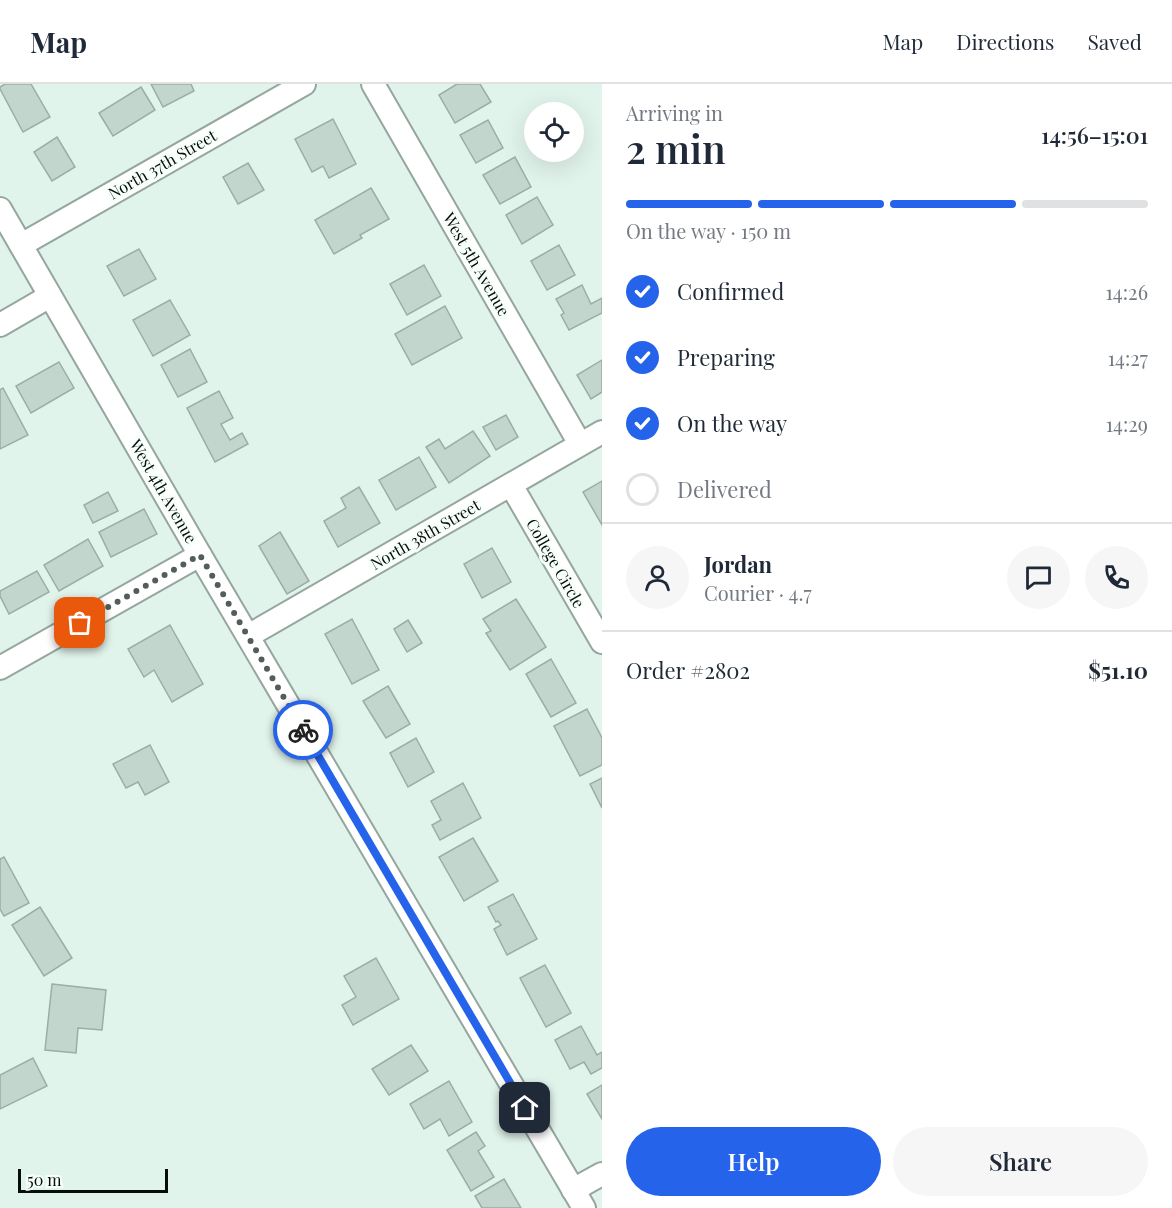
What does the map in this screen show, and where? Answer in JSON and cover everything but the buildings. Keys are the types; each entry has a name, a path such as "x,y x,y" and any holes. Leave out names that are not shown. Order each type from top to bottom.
{"street":[{"name":"North 37th Street","path":"21,245 304,84"},
{"name":"West 5th Avenue","path":"373,84 580,444"},
{"name":"West 4th Avenue","path":"0,209 200,555 579,1199"},
{"path":"0,325 50,296"},
{"name":"North 38th Street","path":"249,636 602,432"},
{"name":"College Circle","path":"511,485 602,642"},
{"path":"0,668 200,555"},
{"path":"579,1199 602,1174"}],"way so far":[{"path":"80,623 200,555 303,730"}],"route":[{"path":"303,730 525,1108"}]}
